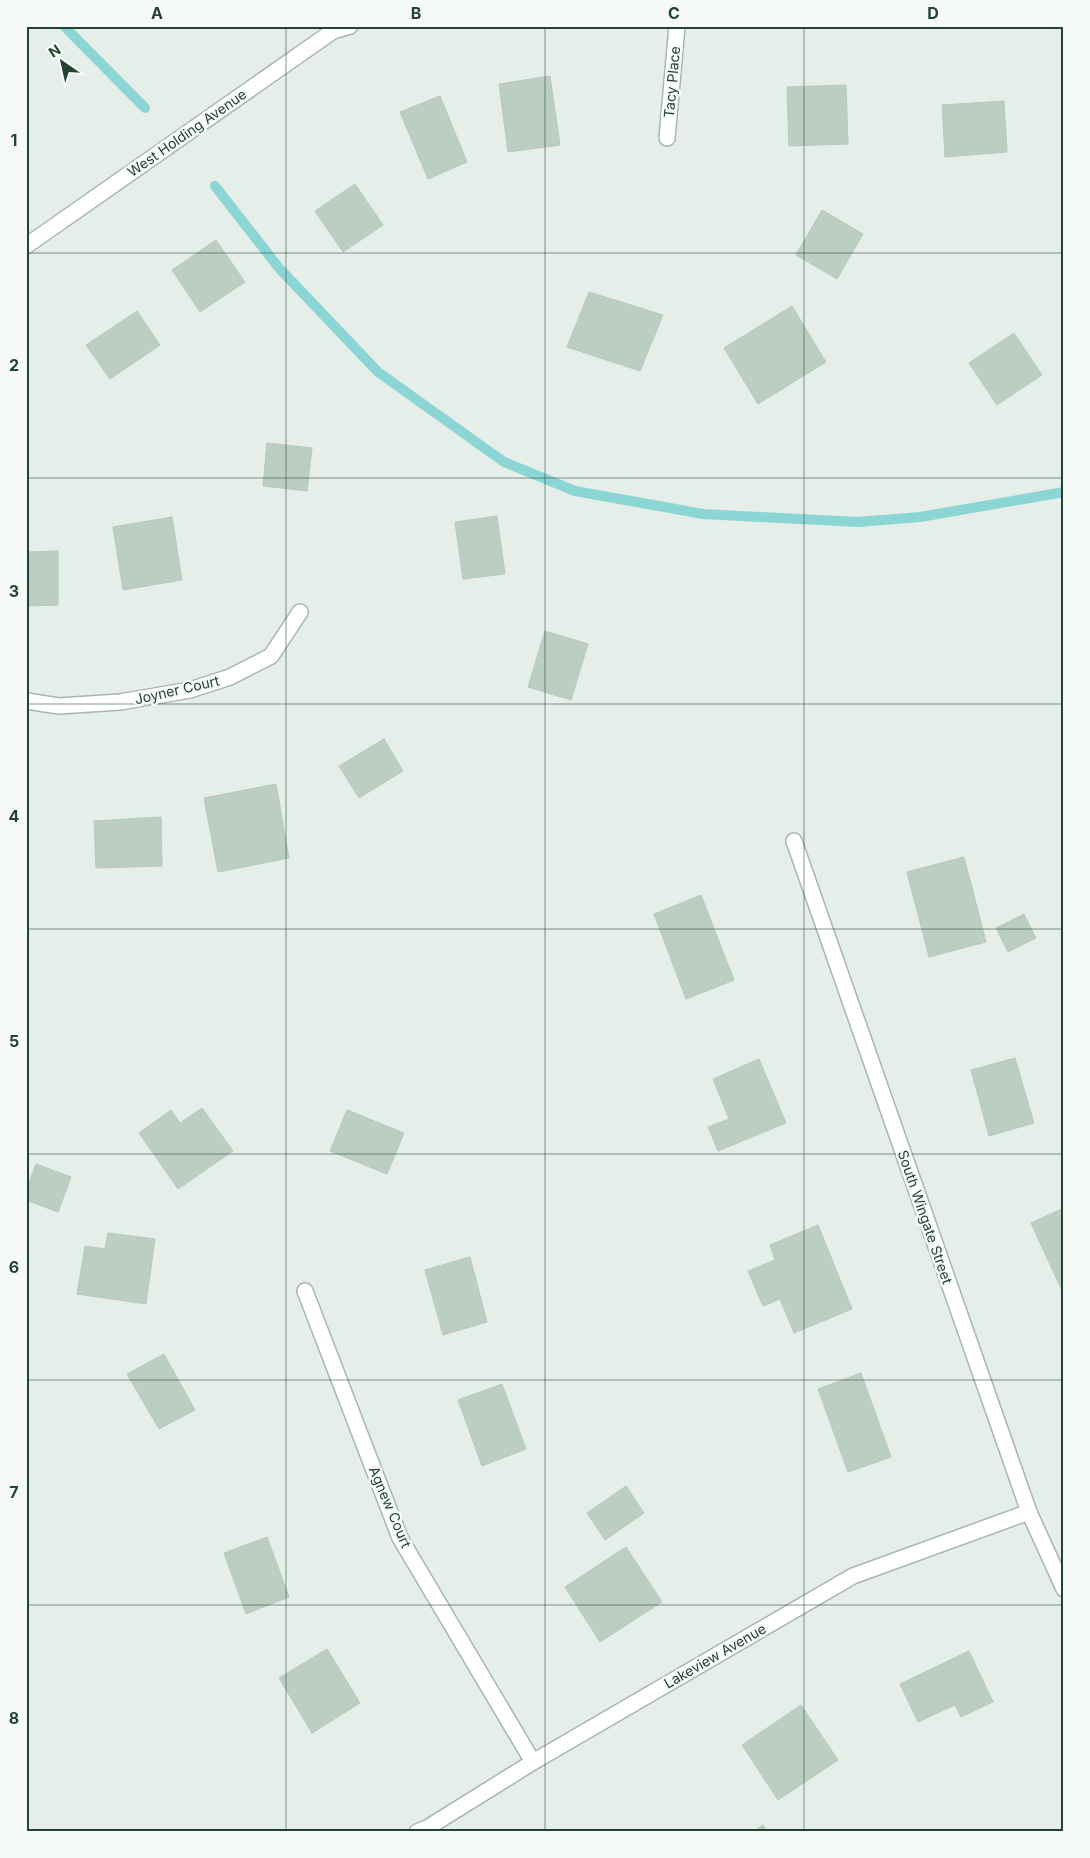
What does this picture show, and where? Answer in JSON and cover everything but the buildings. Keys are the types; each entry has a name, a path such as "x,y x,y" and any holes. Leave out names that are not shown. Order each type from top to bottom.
{"street":[{"name":"West Holding Avenue","path":"26,246 332,28 350,26"},
{"name":"Tacy Place","path":"667,138 677,26"},
{"name":"Joyner Court","path":"26,701 59,706 120,702 190,690 230,678 271,656 300,612"},
{"name":"South Wingate Street","path":"794,841 1029,1512 1064,1589"},
{"name":"Agnew Court","path":"305,1291 400,1538 533,1762"},
{"name":"Lakeview Avenue","path":"417,1832 427,1828 533,1762 853,1576 1029,1512"}],"waterway":[{"path":"64,26 145,108"},
{"path":"215,186 279,268 378,372 504,462 575,491 703,514 858,522 920,517 1064,492"}]}
